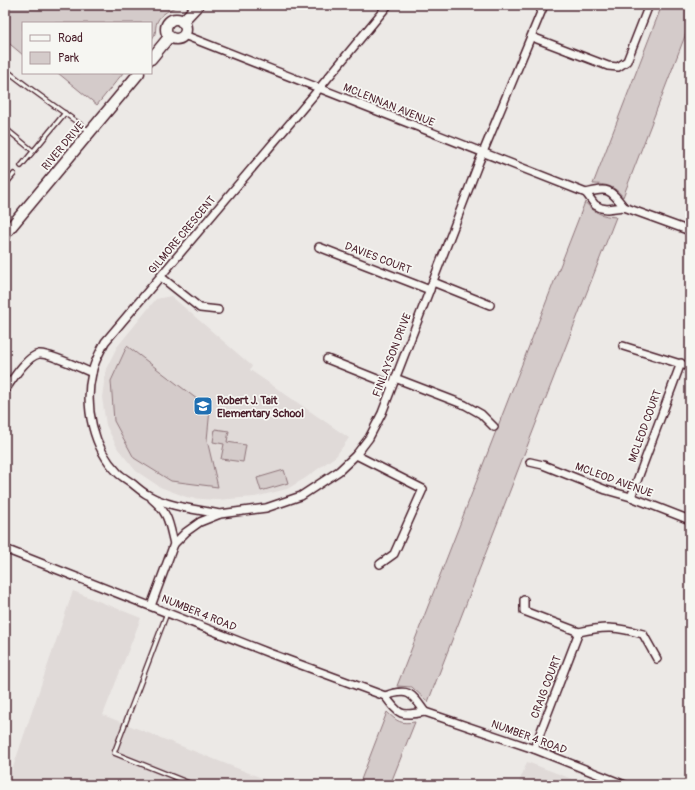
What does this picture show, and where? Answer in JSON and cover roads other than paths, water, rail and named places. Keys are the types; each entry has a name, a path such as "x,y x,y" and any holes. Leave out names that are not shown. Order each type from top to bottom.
{"street":[{"path":"182,22 198,5"},
{"name":"GILMORE CRESCENT","path":"174,544 166,514 159,504 118,473 104,455 91,418 89,402 92,373 97,358 105,342 388,5"},
{"name":"FINLAYSON DRIVE","path":"151,606 174,544 186,532 200,522 220,514 266,508 301,496 339,470 356,455 369,438 382,413 393,381 483,153 544,5"},
{"path":"532,37 608,66 618,67 627,61 649,5"},
{"path":"176,19 182,22 186,30 184,36 175,39 169,37 166,31 167,24 176,19"},
{"name":"MCLENNAN AVENUE","path":"184,36 586,193 595,205 601,208 607,209 624,206"},
{"path":"152,58 169,37"},
{"name":"RIVER DRIVE","path":"6,230 138,74"},
{"name":"MCLENNAN AVENUE","path":"586,193 600,189 608,191 624,206 690,231"},
{"name":"DAVIES COURT","path":"319,248 430,290"},
{"path":"161,277 200,308 218,310"},
{"path":"433,282 490,305"},
{"path":"623,346 690,367"},
{"path":"5,390 23,366 31,358 38,354 48,355 92,373"},
{"path":"327,359 465,405 481,414 494,427"},
{"name":"MCLEOD COURT","path":"631,497 681,363"},
{"path":"356,455 423,489 394,554 380,564"},
{"name":"MCLEOD AVENUE","path":"530,462 542,465 606,490 631,497 690,520"},
{"name":"GILMORE CRESCENT","path":"147,495 166,503 185,508 220,514"},
{"name":"NUMBER 4 ROAD","path":"5,549 269,653 384,696 400,714 425,712 534,750 612,782 625,785"},
{"path":"524,600 524,611 579,632 599,627 623,628 643,634 657,659"},
{"name":"CRAIG COURT","path":"534,750 579,632"},
{"path":"384,696 403,692 413,696 425,712"}],"lane":[{"path":"5,69 90,132"},
{"path":"21,166 65,113"},
{"path":"5,128 33,151"},
{"path":"5,184 14,174"},
{"path":"167,612 114,753 194,785"}],"place":[{"name":"Robert J. Tait Elementary School","path":"203,406"}]}
